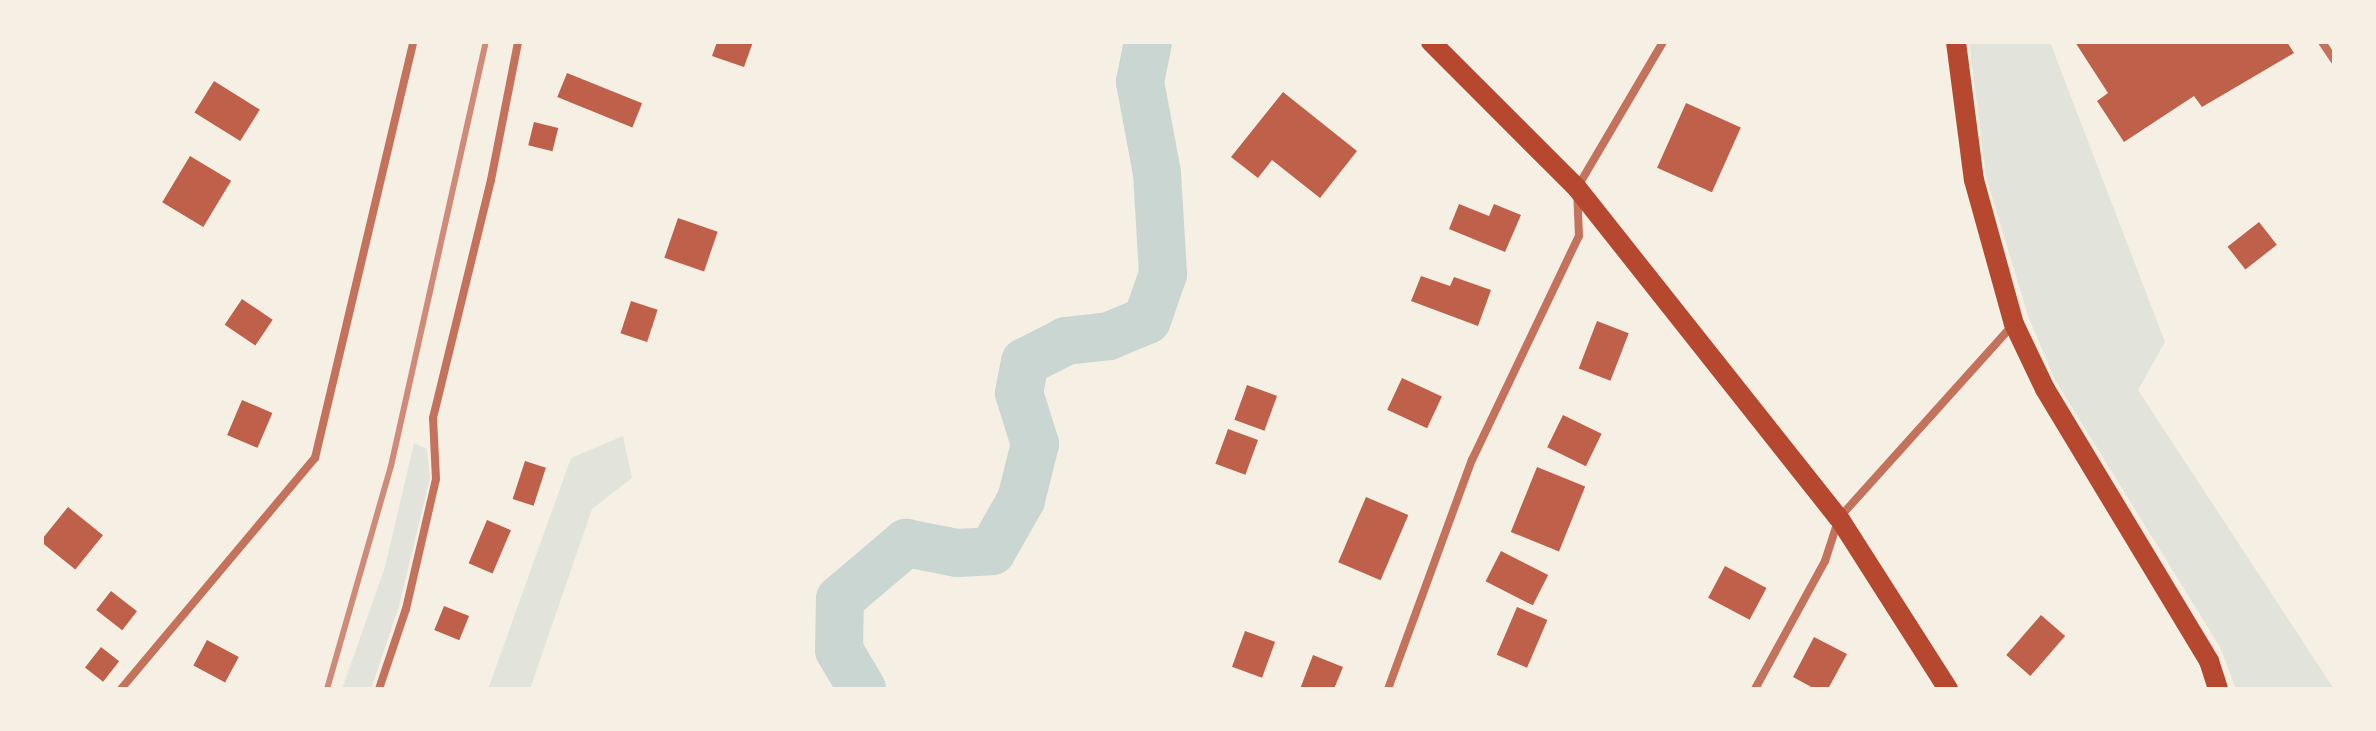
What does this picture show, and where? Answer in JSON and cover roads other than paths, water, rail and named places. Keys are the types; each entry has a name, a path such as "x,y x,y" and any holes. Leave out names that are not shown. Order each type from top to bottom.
{"main road":[{"path":"1431,42 1577,188 1839,518 1948,689"},
{"path":"1956,42 1974,180 2014,324 2045,389 2209,661 2218,689"}],"street":[{"path":"121,689 315,458 413,42"},
{"path":"379,689 406,609 436,479 433,418 491,180 518,42"},
{"path":"1388,689 1472,460 1579,236 1577,188 1663,42"},
{"path":"2322,42 2334,60"},
{"path":"1755,689 1825,561 1839,518 2014,324"}],"waterway":[{"path":"862,689 839,650 840,599 906,543 957,553 992,551 1021,500 1035,444 1019,393 1025,362 1066,341 1109,336 1147,320 1163,274 1157,173 1140,82 1148,42"}],"railway":[{"path":"327,689 391,466 486,42"}]}
